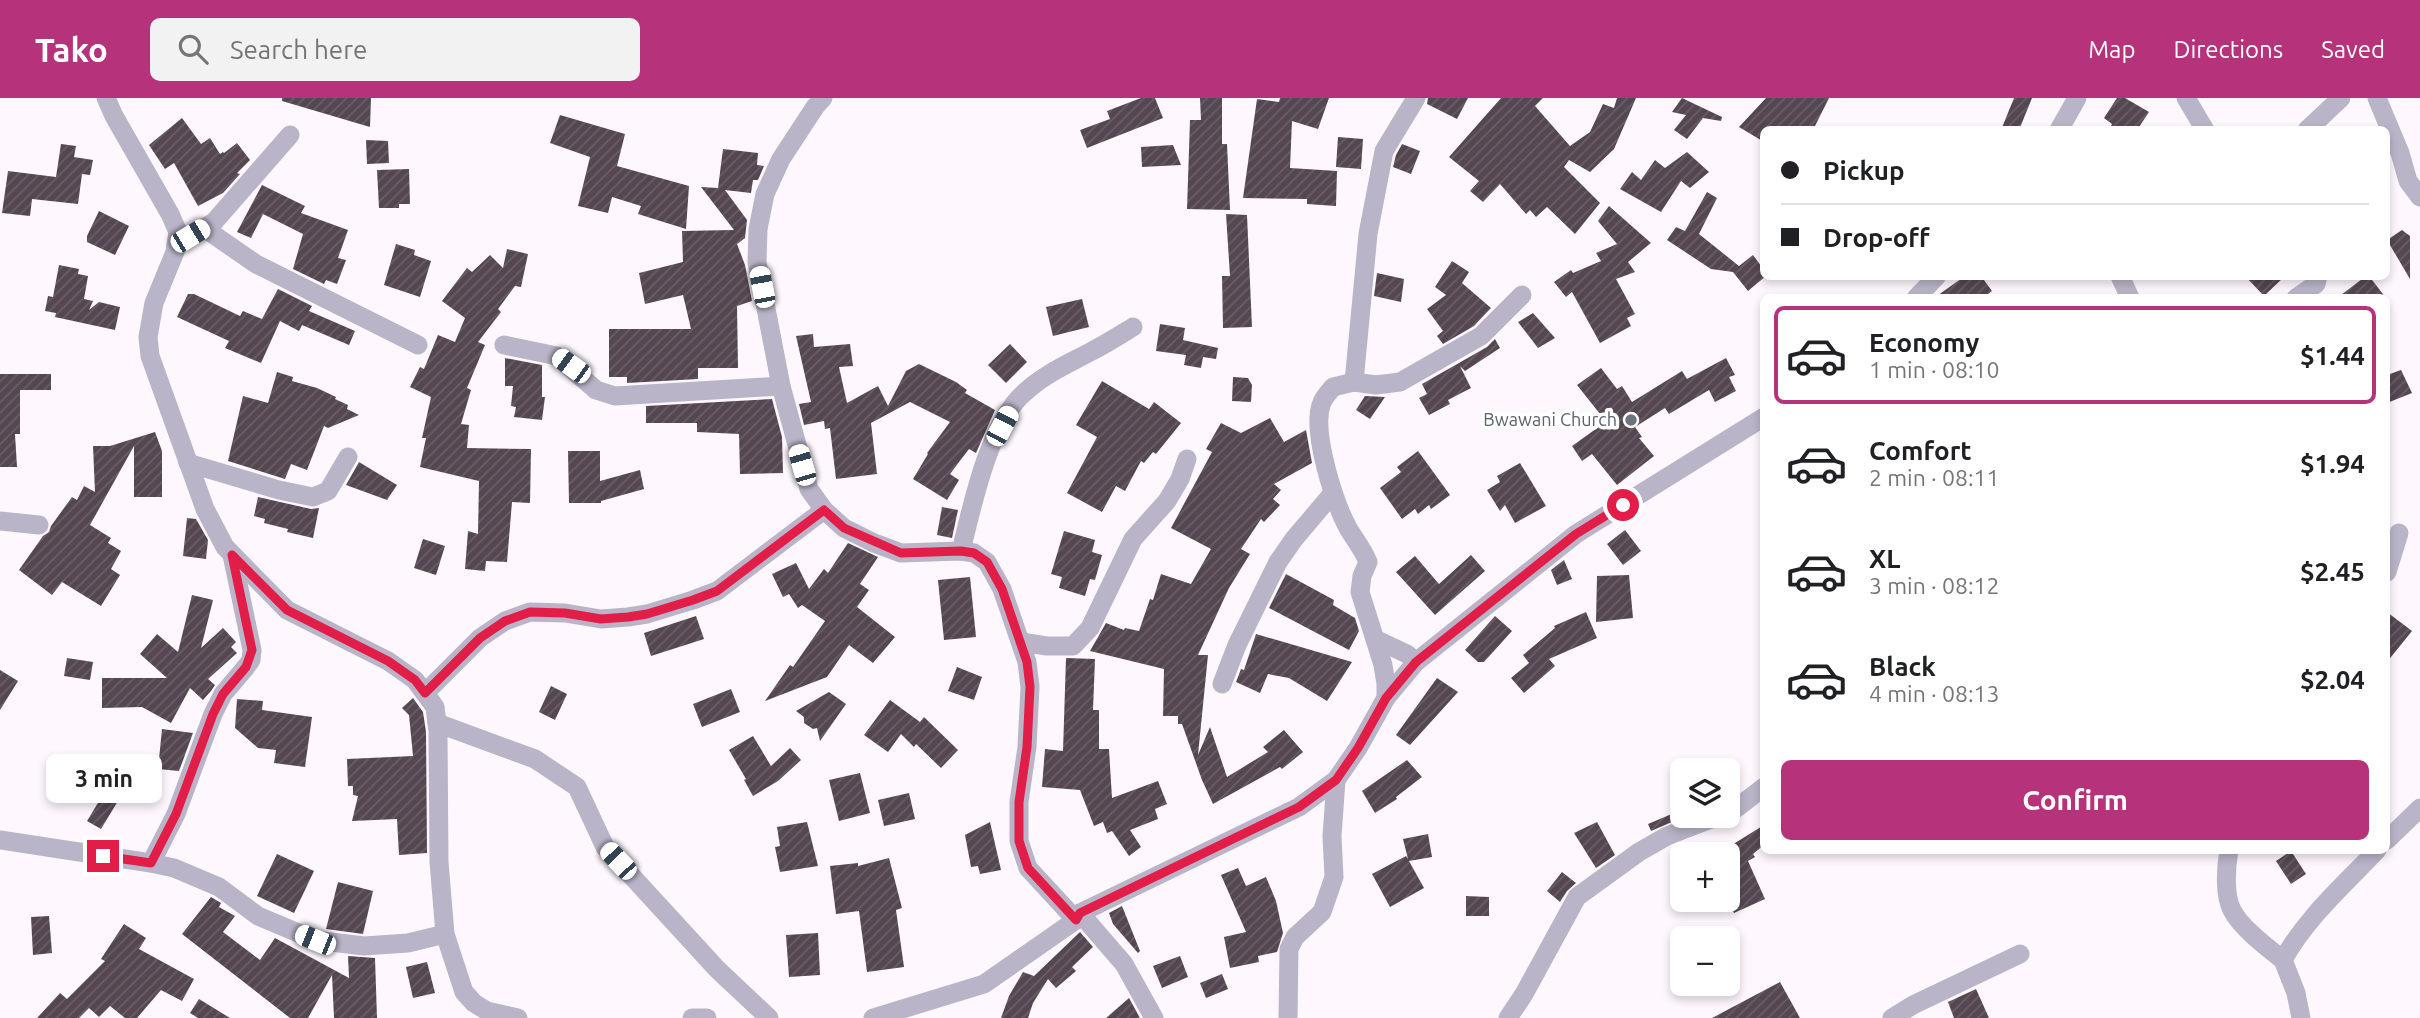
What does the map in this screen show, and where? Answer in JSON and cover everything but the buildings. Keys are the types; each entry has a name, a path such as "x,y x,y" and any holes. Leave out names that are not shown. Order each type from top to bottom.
{"street":[{"path":"106,98 178,232 175,252 154,303 148,337 150,356 205,509 225,547 287,610 388,661 415,680 435,707 440,811 439,862 446,934 464,992 488,1015 518,1018"},
{"path":"823,98 782,159 765,194 758,229 757,262 781,386 809,489 824,510 844,528 901,553 961,551 974,553 987,562 1002,589 1027,662 1030,687 1027,747 1019,802 1019,841 1028,868 1124,964 1154,1018"},
{"path":"1354,382 1368,234 1384,151 1416,98"},
{"path":"2061,126 2077,98"},
{"path":"2186,98 2203,126"},
{"path":"2311,126 2341,98"},
{"path":"2377,98 2386,126"},
{"path":"176,244 214,222 290,135"},
{"path":"2393,147 2420,155"},
{"path":"2393,147 2408,181 2420,197"},
{"path":"204,228 256,264 418,345"},
{"path":"1920,294 1933,280"},
{"path":"2302,294 2316,284 2317,280"},
{"path":"1386,698 1387,684 1360,592 1362,576 1368,562 1362,546 1349,530 1333,494 1320,436 1320,407 1333,387 1354,382 1376,385 1400,382 1481,336 1522,295"},
{"path":"961,551 981,475 994,440 1022,394 1055,370 1133,327"},
{"path":"504,345 557,356 596,390 615,396 781,386"},
{"path":"873,1018 984,984 1078,917 1299,807 1336,780 1358,748 1386,698 1416,662 1576,534 1760,419"},
{"path":"188,463 279,490 313,497 328,491 348,457"},
{"path":"1021,642 1073,646 1090,628 1133,538 1167,501 1180,479 1187,459"},
{"path":"1222,684 1237,645 1279,562 1294,539 1333,494"},
{"path":"425,693 480,638 505,621 530,612 565,613 601,619 628,617 693,600 717,591 824,510"},
{"path":"0,521 39,525"},
{"path":"2390,562 2399,533"},
{"path":"151,863 176,814 213,714 223,694 251,660 252,650 232,555"},
{"path":"1375,639 1407,654 1416,662"},
{"path":"437,723 535,759 577,787 605,847 700,951 769,1018"},
{"path":"1288,1018 1289,949 1295,937 1322,912 1334,877 1332,836 1336,780"},
{"path":"1740,804 1760,790"},
{"path":"2390,837 2420,808"},
{"path":"1508,1018 1577,897 1639,852 1688,828"},
{"path":"0,841 174,868 219,887 258,916 315,940 364,946 408,943 446,934"},
{"path":"2228,854 2225,874 2231,910 2259,942 2283,960 2296,993 2301,1018"},
{"path":"2283,960 2293,942 2373,854"},
{"path":"1892,1018 1913,1005 2020,954"},
{"path":"693,1018 707,1018"}],"place":[{"name":"Bwawani Church","path":"1631,420"}],"route":[{"path":"103,856 151,863 176,814 213,714 223,694 251,660 252,650 232,555 287,610 388,661 415,680 425,693 480,638 505,621 530,612 565,613 601,619 628,617 693,600 717,591 824,510 844,528 901,553 961,551 974,553 987,562 1002,589 1027,662 1030,687 1027,747 1019,802 1019,841 1028,868 1076,920 1080,913 1299,807 1336,780 1358,748 1386,698 1416,662 1576,534 1623,505"}]}
